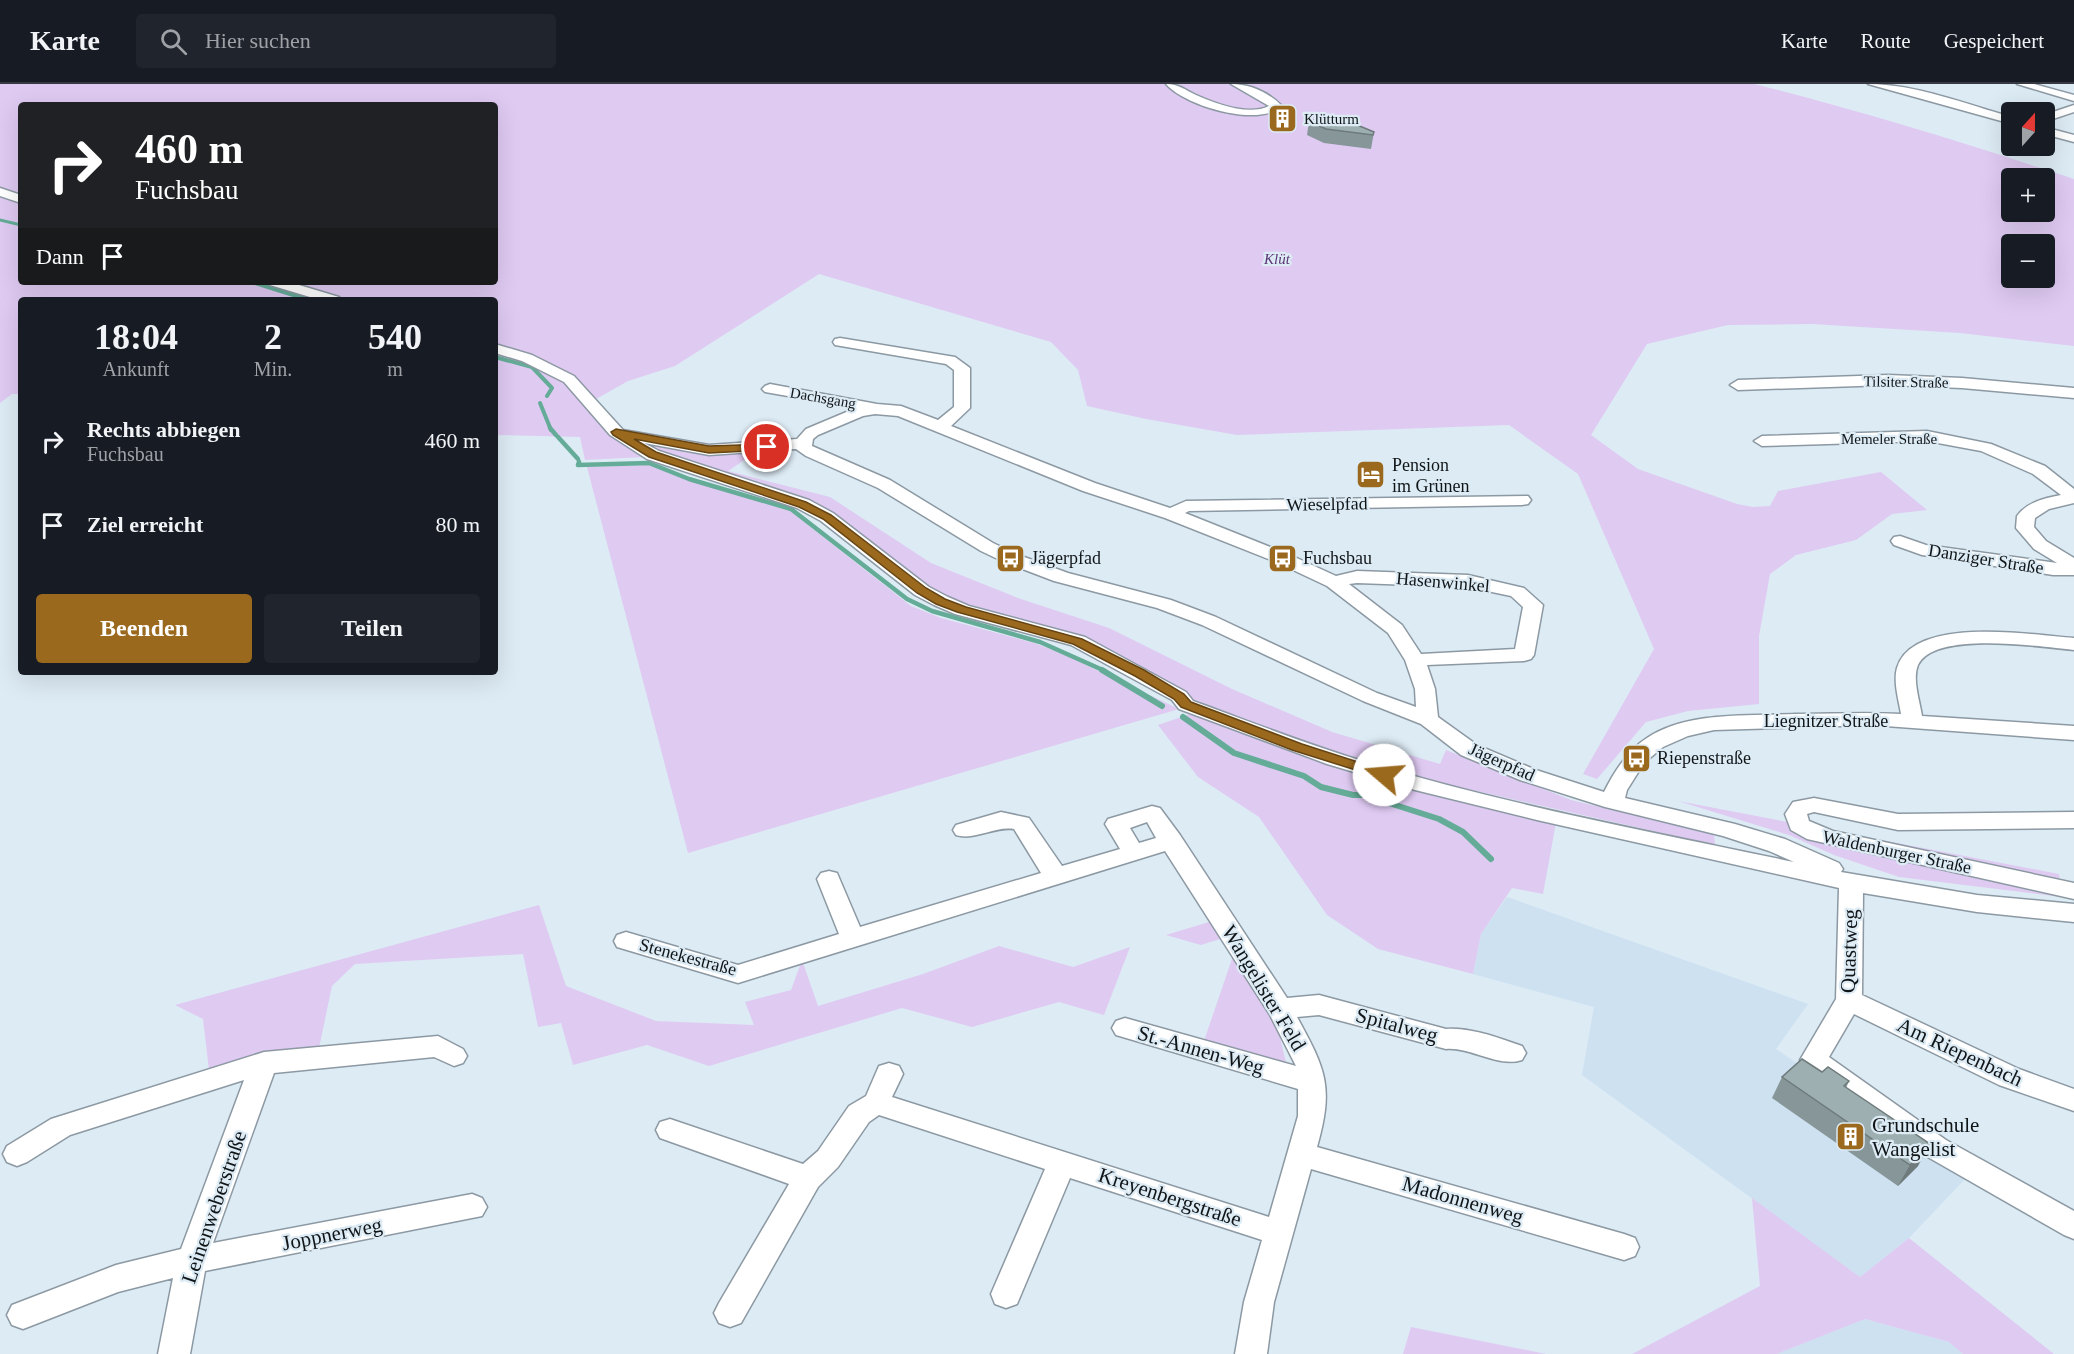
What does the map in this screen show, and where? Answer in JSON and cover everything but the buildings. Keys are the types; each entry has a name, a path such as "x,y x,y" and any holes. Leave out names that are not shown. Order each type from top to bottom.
{"street":[{"path":"1171,84 1180,93 1226,108 1267,112 1277,106 1256,92 1236,84"},
{"path":"1873,84 1912,89 2001,117"},
{"path":"2022,84 2074,98"},
{"path":"2055,115 2074,108"},
{"path":"2055,133 2074,139"},
{"path":"0,192 18,198"},
{"path":"285,285 324,297"},
{"path":"840,342 950,360 962,368 962,408 940,426"},
{"path":"498,349 527,358 569,379 616,432 652,454 802,504 827,517 922,591 941,601 962,610 1078,641 1179,696 1186,705 1286,743 1384,775 1851,883 1968,904 2074,914"},
{"name":"Tilsiter Straße","path":"1738,385 1888,380 1962,383 2074,393"},
{"name":"Dachsgang","path":"770,389 859,404 875,409"},
{"path":"616,432 709,450 731,450 803,443 806,436 812,432 859,412 875,409 901,411 1068,479 1171,514 1282,558 1334,582 1395,629 1415,660 1425,689 1428,719"},
{"name":"Memeler Straße","path":"1762,441 1926,436 1985,447 2039,470 2074,498"},
{"name":"Jägerpfad","path":"803,443 804,448 812,453 884,484 939,515 987,547 1010,558 1061,577 1164,604 1209,621 1370,697 1428,719 1469,750 1528,775 1613,802 1727,829 1777,845 1837,872 1885,889"},
{"path":"2074,498 2050,501 2034,509 2026,516 2025,528 2040,545 2074,567"},
{"name":"Wieselpfad","path":"1171,514 1186,506 1522,500"},
{"name":"Danziger Straße","path":"1900,541 1922,550 2053,569 2074,567"},
{"name":"Hasenwinkel","path":"1334,582 1357,577 1468,581 1517,592 1533,605 1524,655 1415,660"},
{"path":"1912,722 1906,667 1916,651 1935,641 1963,638 2074,644"},
{"name":"Liegnitzer Straße","path":"1613,802 1616,790 1636,758 1655,742 1681,731 1724,722 1872,719 2074,733"},
{"name":"Waldenburger Straße","path":"2074,820 1898,822 1814,805 1801,807 1796,814 1799,825 1815,834 1832,839 2074,891"},
{"name":"Wangelister Feld","path":"1133,852 1116,824 1152,813 1280,1009 1308,1061 1312,1082 1312,1116 1259,1302 1251,1354"},
{"path":"964,830 1001,820 1021,823 1055,875"},
{"name":"Jägerpfad","path":"1727,829 1748,844 1750,854 1740,858"},
{"name":"Stenekestraße","path":"626,941 738,974 1133,852"},
{"path":"830,879 852,937"},
{"name":"Quastweg","path":"1851,883 1849,1000 1813,1060 1936,1148 2074,1226"},
{"name":"Am Riepenbach","path":"1849,1000 2009,1077 2074,1100"},
{"name":"Spitalweg","path":"1280,1009 1319,1005 1446,1039 1457,1038 1513,1053"},
{"name":"St.-Annen-Weg","path":"1125,1028 1312,1082"},
{"path":"17,1154 61,1127 264,1064 438,1046 454,1056"},
{"name":"Leinenweberstraße","path":"174,1354 192,1260 264,1064"},
{"path":"730,1313 808,1178 828,1159 859,1114 876,1103 889,1074"},
{"name":"Kreyenbergstraße","path":"876,1103 1279,1233"},
{"path":"670,1130 808,1178"},
{"name":"Madonnenweg","path":"1302,1154 1624,1247"},
{"path":"1006,1294 1062,1162"},
{"name":"Joppnerweg","path":"23,1315 116,1279 192,1260 472,1207"}],"shaded area":[{"path":"1507,897 1808,1004 1776,1049 1966,1178 1909,1238 1860,1277 1582,1075 1594,1007 1473,974 1481,934"},
{"path":"1865,1319 1949,1342 1963,1354 1777,1354"}],"green space":[{"name":"Klüt","path":"0,84 1754,84 1915,128 2040,168 2001,168 2001,222 2055,222 2055,173 2074,179 2074,346 1960,333 1812,324 1728,325 1647,344 1591,435 1638,469 1737,504 1753,507 1770,506 1778,491 1881,472 1927,510 1892,514 1856,540 1796,555 1770,574 1759,636 1759,704 1688,711 1646,722 1597,779 1583,774 1654,649 1578,474 1509,425 1237,435 1146,419 1087,406 1078,370 1051,342 819,274 675,366 628,381 589,403 653,455 644,457 585,460 580,437 498,435 498,297 18,297 18,394 12,394 0,403"},
{"path":"638,439 712,454 753,454 728,471 830,497 931,563 1018,598 1109,628 1232,689 1332,732 1440,764 1446,750 1571,800 1714,835 1715,845 1401,774 1301,744 1194,703 1177,688 1114,653 1079,637 952,602 927,590 833,514 658,451"},
{"path":"649,465 790,511 911,606 941,618 1034,643 1063,654 1179,709 688,853 587,467"},
{"path":"1193,713 1297,747 1557,817 1543,894 1512,888 1481,934 1473,974 1378,949 1327,915 1259,817 1198,777 1158,725"},
{"path":"1678,801 2059,874 2062,897 1899,877 1834,855 1789,835"},
{"path":"539,905 566,986 656,1021 754,1025 745,1002 791,990 802,960 818,1006 923,974 999,946 1073,967 1130,947 1104,1015 1059,1002 972,1027 902,1008 709,1066 647,1045 573,1065 561,1023 538,1027 523,954 355,964 332,986 319,1048 209,1070 203,1019 175,1005"},
{"path":"1209,922 1220,939 1201,945 1166,935"},
{"path":"1234,953 1274,1012 1287,1067 1204,1041"},
{"path":"1752,1198 1860,1277 1909,1238 2054,1354 1963,1354 1949,1342 1865,1319 1777,1354 1632,1354 1760,1286"},
{"path":"1411,1327 1546,1354 1403,1354"}],"waterway":[{"path":"0,220 18,224"},
{"path":"262,285 300,297"},
{"path":"498,358 532,367 552,388 547,396"},
{"path":"540,403 550,428"},
{"path":"550,428 556,435"},
{"path":"558,437 578,459"},
{"path":"579,462 578,465 649,463 689,479 791,509 907,599 932,611 1040,642 1105,671"},
{"path":"1102,670 1162,706"},
{"path":"1183,717 1234,753 1304,776 1321,787 1353,795 1364,795 1439,819 1463,832 1491,859"}],"place":[{"name":"Klütturm","path":"1283,119"},
{"name":"Pension im Grünen","path":"1371,475"},
{"name":"Jägerpfad","path":"1010,558"},
{"name":"Fuchsbau","path":"1282,558"},
{"name":"Riepenstraße","path":"1636,758"},
{"name":"Grundschule Wangelist","path":"1851,1137"}],"route":[{"path":"767,447 709,450 616,432 637,447 652,454 802,504 827,517 922,591 941,601 962,610 1048,631 1078,641 1106,654 1179,696 1186,705 1297,747 1384,775"}]}
